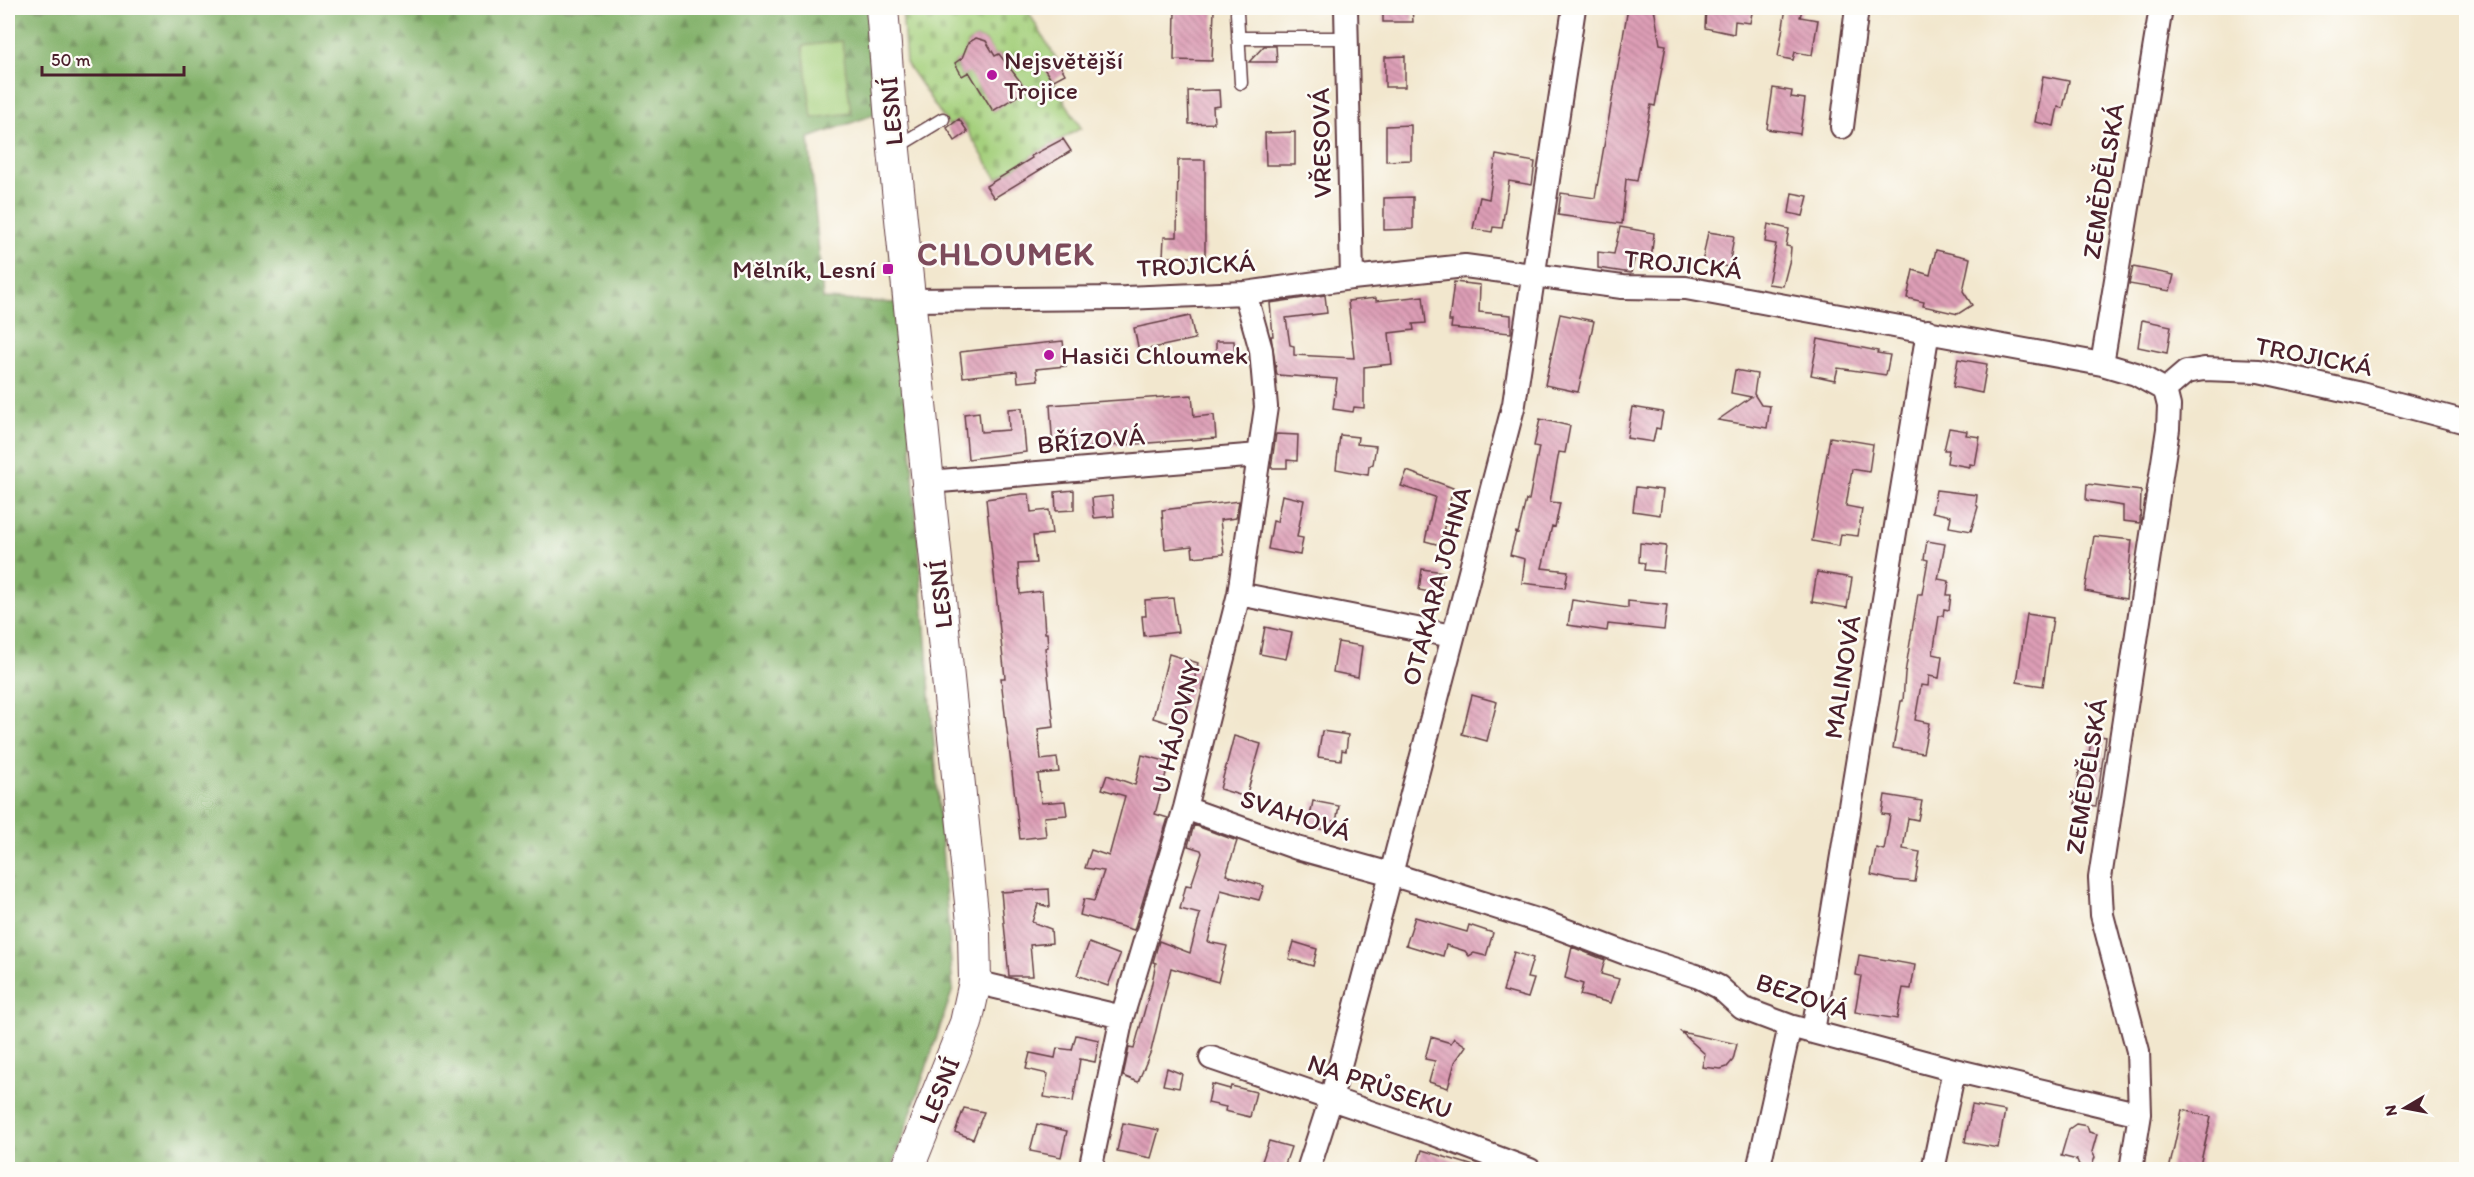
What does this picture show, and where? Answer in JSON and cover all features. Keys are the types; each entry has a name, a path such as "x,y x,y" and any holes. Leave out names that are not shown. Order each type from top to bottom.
{"street":[{"name":"LESNÍ","path":"882,8 909,300 974,933 975,982 966,1023 907,1170"},
{"name":"VŘESOVÁ","path":"1346,8 1352,278"},
{"name":"OTAKARA JOHNA","path":"1308,1170 1331,1099 1514,404 1574,8"},
{"path":"1842,127 1857,8"},
{"name":"ZEMĚDĚLSKÁ","path":"2102,364 2161,8"},
{"name":"TROJICKÁ","path":"909,300 1125,298 1245,293 1464,266 1622,287 1686,288 2102,364 2136,374 2165,390 2186,372 2204,369 2259,370 2466,422"},
{"name":"U HÁJOVNY","path":"1090,1170 1122,1017 1185,808 1239,594 1266,407 1261,350 1245,293"},
{"name":"MALINOVÁ","path":"1813,1032 1928,331"},
{"name":"ZEMĚDĚLSKÁ","path":"2131,1170 2140,1114 2138,1051 2102,915 2100,878 2168,429 2169,406 2165,390"},
{"name":"BŘÍZOVÁ","path":"928,482 1258,455"},
{"path":"1239,594 1452,636"},
{"name":"SVAHOVÁ","path":"1185,808 1297,848 1391,874"},
{"name":"BEZOVÁ","path":"1391,874 1549,924 1699,977 1719,987 1742,1008 1791,1026 1954,1070 2140,1114"},
{"path":"975,982 1122,1017"},
{"path":"1758,1170 1791,1026"},
{"name":"NA PRŮSEKU","path":"1211,1058 1530,1170"},
{"path":"1933,1170 1954,1070"}],"lane":[{"path":"1237,13 1241,83"},
{"path":"1238,38 1348,38"},
{"path":"894,149 944,119"}],"green space":[{"path":"8,8 870,8 901,318 953,989 892,1169 8,1169","holes":["876,114 895,303 823,299 809,138"]},
{"path":"902,8 1026,8 1057,60 1044,67 1081,128 997,179 960,119 949,126 906,63","holes":["976,38 986,41 995,56 1000,54 1004,64 1006,63 1026,90 993,111 969,72 962,76 955,63 967,55 965,51 968,43"]},
{"path":"842,41 851,113 812,118 803,46"}],"building":[{"path":"1383,8 1412,8 1413,22 1383,22"},
{"path":"1628,8 1654,8 1660,44 1666,45 1655,106 1651,105 1637,181 1626,179 1622,224 1558,215 1561,193 1595,198"},
{"path":"1706,8 1753,8 1750,23 1735,21 1734,34 1705,28"},
{"path":"1786,8 1802,10 1800,17 1818,20 1812,55 1795,52 1793,60 1778,57"},
{"path":"1175,9 1214,10 1212,61 1174,60"},
{"name":"Nejsvětější Trojice","path":"976,38 986,41 995,56 999,54 1027,90 993,111 969,72 962,76 955,63 962,58 968,43"},
{"path":"1264,46 1276,46 1277,62 1249,62"},
{"path":"1405,56 1405,87 1385,87 1385,57"},
{"path":"1057,60 1065,74 1052,81 1043,67"},
{"path":"2043,76 2069,81 2063,108 2058,107 2054,126 2035,122"},
{"path":"1773,88 1792,91 1791,97 1805,99 1800,134 1767,129"},
{"path":"1219,90 1220,106 1213,107 1214,123 1189,124 1188,91"},
{"path":"959,119 968,132 955,141 947,128"},
{"path":"1411,125 1411,160 1386,161 1386,126"},
{"path":"1295,132 1295,165 1266,165 1265,133"},
{"path":"1063,139 1071,151 994,198 986,186 1032,158 1031,156"},
{"path":"1496,155 1535,162 1532,185 1509,181 1502,228 1493,227 1492,232 1473,229 1480,197 1489,199"},
{"path":"1178,160 1205,160 1205,257 1163,257 1164,237 1177,237"},
{"path":"1792,193 1808,196 1803,216 1789,213"},
{"path":"1413,197 1413,229 1384,230 1384,198"},
{"path":"1768,224 1789,229 1786,246 1791,247 1790,259 1783,286 1768,284 1776,244 1765,242"},
{"path":"1620,227 1654,233 1651,260 1635,256 1631,273 1598,268 1598,252 1614,254"},
{"path":"1708,232 1734,236 1729,267 1702,263"},
{"path":"1936,250 1970,258 1963,291 1972,305 1958,314 1923,306 1924,302 1907,298 1913,270 1930,275"},
{"path":"2133,267 2174,275 2170,291 2129,284"},
{"path":"1454,282 1480,285 1479,312 1511,315 1511,333 1451,328 1452,321 1449,321"},
{"path":"1325,295 1327,313 1286,318 1290,345 1294,346 1294,355 1354,358 1348,301 1376,298 1376,301 1423,296 1426,323 1413,324 1414,330 1389,333 1392,364 1364,367 1364,408 1354,407 1353,412 1333,409 1337,379 1277,375 1271,336 1273,336 1270,303"},
{"path":"1560,314 1594,321 1578,392 1545,385"},
{"path":"1190,316 1195,339 1139,351 1134,328"},
{"path":"2142,320 2171,326 2167,353 2138,347"},
{"path":"1818,339 1890,355 1886,375 1838,368 1835,380 1811,375"},
{"path":"1063,341 1066,366 1036,369 1038,380 1018,382 1017,371 963,377 960,352"},
{"path":"1216,341 1234,341 1235,357 1216,360"},
{"path":"1958,359 1987,364 1982,393 1953,387"},
{"path":"1735,370 1757,374 1754,394 1761,405 1770,406 1767,428 1718,420 1751,397 1731,393"},
{"path":"1192,395 1194,417 1214,415 1216,438 1053,450 1050,405"},
{"path":"1632,407 1663,412 1660,429 1656,428 1653,442 1627,438"},
{"path":"1022,408 1026,452 968,459 964,414 979,412 981,432 1009,430 1008,409"},
{"path":"1540,419 1570,426 1565,453 1559,452 1550,502 1560,503 1542,568 1568,571 1565,588 1522,583 1525,559 1510,555 1526,500 1529,500 1539,447 1534,446"},
{"path":"1949,428 1967,431 1966,435 1980,437 1975,465 1970,464 1970,467 1947,463 1949,450 1944,450"},
{"path":"1276,434 1298,435 1297,461 1287,460 1287,468 1271,468"},
{"path":"1340,435 1358,437 1357,444 1376,446 1373,464 1369,466 1368,475 1336,469"},
{"path":"1830,437 1873,444 1869,472 1852,469 1846,506 1862,509 1858,536 1841,534 1839,546 1812,541"},
{"path":"1407,471 1453,488 1440,545 1425,541 1435,497 1401,486"},
{"path":"2087,484 2141,491 2140,523 2123,521 2123,506 2086,500"},
{"path":"1636,487 1663,490 1660,515 1633,511"},
{"path":"1074,490 1074,510 1056,511 1055,492"},
{"path":"1936,490 1977,495 1978,507 1971,531 1949,527 1951,516 1932,512"},
{"path":"1029,494 1031,512 1049,510 1052,534 1033,536 1036,563 1018,564 1020,594 1042,591 1045,633 1047,633 1048,647 1045,648 1054,727 1038,729 1041,760 1057,758 1059,772 1038,774 1041,803 1065,801 1067,815 1044,817 1046,836 1020,839 1001,678 1005,678 986,499"},
{"path":"1282,495 1304,500 1297,537 1303,538 1300,555 1268,549 1273,521 1277,522"},
{"path":"1112,496 1114,516 1094,518 1092,498"},
{"path":"1239,501 1236,518 1220,520 1224,554 1193,557 1192,546 1165,549 1162,510"},
{"path":"2094,536 2132,540 2126,599 2085,591"},
{"path":"1927,541 1945,544 1938,579 1949,581 1947,595 1951,595 1949,610 1944,609 1943,616 1939,616 1933,654 1942,656 1939,678 1929,676 1928,686 1921,685 1915,720 1929,723 1923,753 1893,748 1901,701 1903,701 1905,673 1918,594 1922,594 1928,560 1924,559"},
{"path":"1640,543 1666,546 1663,572 1644,570 1645,563 1639,562"},
{"path":"1422,569 1443,572 1440,594 1419,590"},
{"path":"1817,572 1852,578 1847,608 1812,602"},
{"path":"1173,598 1178,632 1144,636 1142,616 1146,616 1145,600"},
{"path":"1572,600 1628,608 1628,601 1667,605 1664,630 1608,624 1607,631 1568,625"},
{"path":"2027,614 2053,618 2043,686 2017,682"},
{"path":"1265,627 1292,633 1286,659 1260,654"},
{"path":"1338,642 1362,646 1358,677 1333,672"},
{"path":"1169,654 1198,663 1195,676 1199,683 1192,687 1179,726 1153,718"},
{"path":"1472,695 1497,702 1487,741 1462,734"},
{"path":"1322,731 1348,735 1346,751 1342,750 1341,760 1318,757"},
{"path":"2092,735 2106,737 2096,806 2075,804 2079,771 2086,772"},
{"path":"1234,736 1261,744 1246,797 1220,789"},
{"path":"1142,755 1169,762 1155,814 1168,818 1134,930 1080,915 1084,899 1094,901 1104,871 1085,868 1091,850 1109,856 1125,796 1102,789 1107,775 1135,785"},
{"path":"1885,795 1922,801 1918,820 1908,818 1903,849 1920,852 1915,882 1871,875 1876,848 1884,850 1890,815 1882,814"},
{"path":"1313,801 1339,806 1336,822 1333,821 1331,831 1308,827"},
{"path":"1194,825 1237,841 1226,875 1264,886 1259,900 1221,890 1208,942 1227,946 1218,982 1171,968 1151,1051 1138,1082 1123,1076 1129,1048 1134,1049 1151,987 1156,963 1153,962 1159,941 1190,953 1200,914 1180,909 1186,885 1191,886 1202,853 1201,850 1188,846"},
{"path":"1049,889 1050,907 1038,904 1032,922 1051,929 1052,943 1030,945 1033,976 1009,976 1001,892"},
{"path":"1415,917 1467,932 1469,925 1493,933 1486,956 1474,953 1469,956 1465,951 1446,945 1443,956 1406,945"},
{"path":"1294,942 1317,949 1313,966 1289,959"},
{"path":"1089,943 1120,955 1108,986 1077,975"},
{"path":"1572,947 1605,960 1601,974 1619,979 1611,1003 1580,995 1583,984 1565,978"},
{"path":"1514,952 1533,958 1527,978 1534,979 1528,998 1503,991"},
{"path":"1859,955 1915,965 1911,989 1903,988 1897,1019 1855,1012 1861,976 1856,975"},
{"path":"1681,1032 1737,1044 1733,1060 1727,1067 1721,1069 1702,1067 1705,1054"},
{"path":"1076,1035 1099,1040 1095,1062 1080,1059 1073,1102 1044,1097 1048,1074 1026,1069 1030,1053 1055,1058 1057,1048 1072,1050"},
{"path":"1431,1037 1451,1043 1454,1038 1466,1046 1455,1062 1448,1088 1429,1082 1435,1061 1425,1059"},
{"path":"1167,1068 1182,1074 1179,1088 1163,1085"},
{"path":"1212,1084 1256,1092 1250,1117 1225,1111 1226,1107 1208,1103"},
{"path":"1972,1105 2005,1111 1998,1148 1965,1142"},
{"path":"964,1108 984,1112 973,1139 955,1132"},
{"path":"2182,1110 2211,1117 2199,1170 2169,1170"},
{"path":"1123,1123 1159,1130 1151,1158 1117,1151"},
{"path":"1037,1124 1067,1131 1061,1157 1030,1151"},
{"path":"2076,1124 2087,1126 2089,1132 2097,1134 2092,1152 2095,1157 2091,1169 2079,1165 2077,1160 2061,1156 2069,1129"},
{"path":"1269,1141 1291,1147 1283,1170 1259,1170"},
{"path":"1422,1150 1474,1166 1473,1170 1416,1170"}],"place":[{"name":"Nejsvětější Trojice","path":"992,75"},
{"name":"Mělník, Lesní","path":"888,269"},
{"name":"Hasiči Chloumek","path":"1049,355"}],"district":[{"name":"CHLOUMEK","path":"1006,254"}]}
